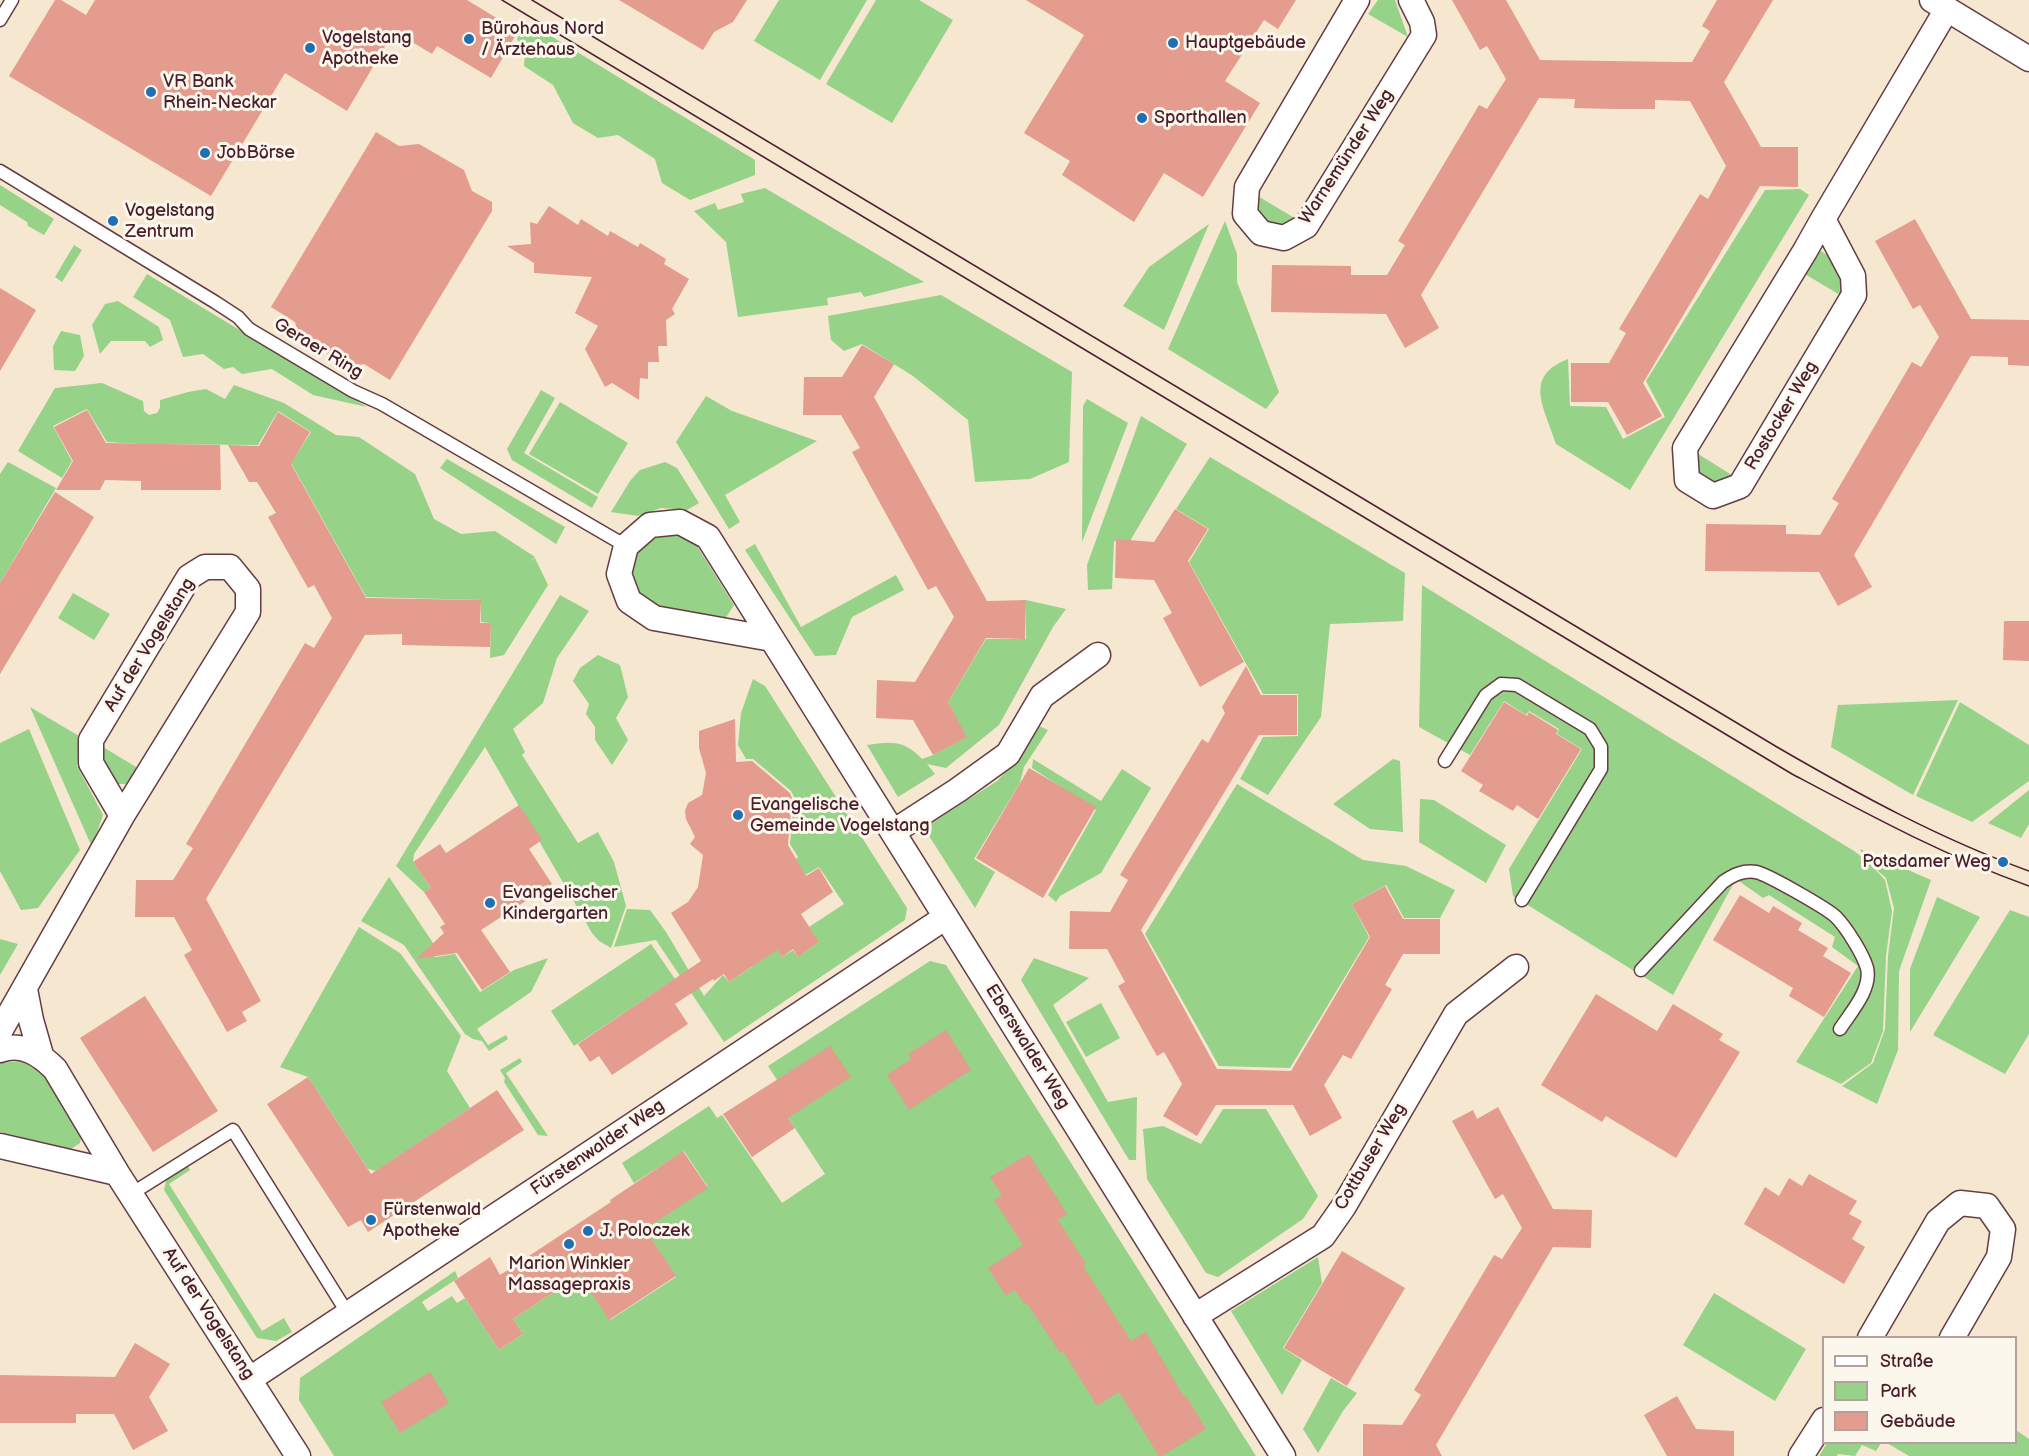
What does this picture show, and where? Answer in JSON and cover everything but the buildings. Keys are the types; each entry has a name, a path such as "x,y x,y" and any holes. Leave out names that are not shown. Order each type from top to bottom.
{"street":[{"name":"Warnemünder Weg","path":"1357,0 1247,187 1245,214 1261,233 1284,238 1306,226 1424,34 1422,22 1411,0"},
{"path":"1939,5 2029,58"},
{"name":"Rostocker Weg","path":"1824,219 1853,276 1854,295 1740,486 1713,496 1687,480 1685,448 1824,219 1939,5"},
{"name":"Eberswalder Weg","path":"626,546 650,525 680,522 708,537 1283,1456"},
{"path":"626,546 619,574 629,602 654,618 772,639"},
{"name":"Auf der Vogelstang","path":"0,1031 122,816 248,612 248,589 230,567 205,567 189,577 91,740 90,763 122,816"},
{"path":"893,832 1008,754 1042,696 1098,654"},
{"name":"Fürstenwalder Weg","path":"250,1379 946,917"},
{"name":"Cottbuser Weg","path":"1196,1316 1323,1236 1344,1206 1456,1014 1516,967"},
{"name":"Auf der Vogelstang","path":"25,989 41,1055 55,1069 117,1173 298,1456"},
{"path":"0,1050 25,1048 41,1055"},
{"path":"0,1146 117,1173"},
{"path":"1871,1336 1938,1221 1960,1203 1989,1202 2003,1229 1999,1257 1953,1336"},
{"path":"1801,1456 1822,1423"}],"lane":[{"path":"0,20 12,0"},
{"name":"Geraer Ring","path":"0,171 215,302 238,317 249,329 626,546"},
{"path":"1445,761 1486,695 1501,684 1517,685 1590,729 1602,747 1601,770 1522,900"},
{"path":"1641,970 1723,882 1736,873 1757,872 1788,887 1836,916 1857,946 1867,969 1866,987 1840,1029"},
{"path":"131,1194 233,1130 348,1314"}],"green space":[{"path":"779,0 867,0 820,80 754,41"},
{"path":"876,0 919,0 953,20 892,123 826,84"},
{"path":"1378,0 1395,0 1408,37 1368,14"},
{"path":"526,21 755,160 755,175 690,200 662,183 655,159 618,135 598,138 573,123 553,85 524,66 525,54 517,39"},
{"path":"0,185 54,219 44,235 0,205"},
{"path":"765,188 924,282 864,297 861,292 827,298 828,305 738,317 726,242 694,211 715,203 718,210 744,202 741,194"},
{"path":"1800,189 1809,195 1630,490 1556,444 1543,406 1541,384 1545,375 1554,366 1568,359 1570,406 1606,407 1623,439 1665,417 1646,381 1765,190"},
{"path":"1256,195 1298,220 1282,227 1270,223 1259,213"},
{"path":"1225,221 1237,254 1237,282 1279,392 1266,409 1168,349"},
{"path":"1209,224 1164,330 1123,306 1149,267"},
{"path":"74,245 82,250 62,282 55,277"},
{"path":"1817,249 1831,257 1845,283 1840,295 1803,273"},
{"path":"147,274 367,407 313,395 272,369 242,374 233,367 224,369 203,354 183,357 170,320 133,297"},
{"path":"941,295 1072,372 1069,462 1030,479 975,482 968,420 913,376 862,344 844,351 831,340 828,316"},
{"path":"118,301 159,327 163,340 150,347 145,341 111,341 100,354 92,325 105,304"},
{"path":"61,331 80,335 84,356 75,371 54,370 53,346"},
{"path":"102,383 143,401 144,411 149,415 157,413 160,400 206,389 225,399 234,385 284,403 336,435 359,437 415,474 434,519 461,534 495,531 535,557 529,562 535,558 548,585 504,655 490,658 491,623 481,622 481,600 366,597 291,463 311,432 278,411 258,445 141,444 107,442 87,409 53,426 72,461 62,478 18,451 55,388"},
{"path":"541,390 555,398 524,453 598,497 592,508 512,460 507,449"},
{"path":"706,396 732,411 817,441 725,495 740,522 729,529 676,442"},
{"path":"1087,399 1128,423 1082,542 1083,406"},
{"path":"560,402 628,443 598,494 529,454"},
{"path":"1141,416 1187,444 1130,541 1114,541 1112,589 1088,590 1087,565"},
{"path":"1695,452 1735,477 1723,486 1705,482 1693,469"},
{"path":"1210,457 1405,573 1403,621 1330,624 1321,717 1268,795 1240,779 1263,737 1298,736 1298,694 1263,694 1189,562 1209,529 1176,509"},
{"path":"447,459 565,527 556,544 440,468"},
{"path":"8,462 56,488 0,583 0,474"},
{"path":"665,462 677,468 699,503 687,510 661,508 638,516 611,512 630,481 640,470"},
{"path":"676,534 697,546 734,605 725,619 658,606 640,595 632,575 636,553 650,537"},
{"path":"755,544 801,627 896,575 904,590 852,617 836,655 815,656 745,550"},
{"path":"1422,585 1866,860 1860,849 1931,880 1899,971 1898,1050 1877,1104 1842,1086 1873,1063 1885,1029 1888,956 1894,908 1886,878 1870,864 1885,880 1892,911 1886,956 1883,1031 1871,1063 1841,1084 1796,1062 1858,966 1832,947 1835,937 1769,895 1763,898 1736,879 1673,995 1513,896 1509,869 1582,749 1557,734 1559,729 1529,711 1526,715 1504,701 1470,755 1419,727"},
{"path":"73,593 110,614 94,640 58,618"},
{"path":"560,595 589,611 557,658 543,703 513,729 525,752 522,755 578,843 598,832 614,862 626,906 611,948 599,941 592,933 485,747 414,854 413,862 431,888 424,892 396,866"},
{"path":"1026,600 1066,609 1053,627 999,725 946,768 927,764 935,774 898,797 867,745 897,743 909,748 922,759 966,737 948,702 986,639 1026,639"},
{"path":"598,655 620,665 628,697 616,718 628,740 612,765 595,740 595,727 586,714 589,704 573,681 580,668"},
{"path":"753,679 765,686 907,908 905,920 724,1042 656,940 614,947 627,909 650,910 666,932 704,996 723,975 729,982 752,967 737,944 763,927 782,957 793,950 798,957 819,942 809,927 844,904 819,867 805,875 796,859 798,857 790,844 794,797 791,791 753,759 746,759 738,745 741,713"},
{"path":"1958,700 1913,795 1831,747 1838,705"},
{"path":"1960,702 2029,745 2029,781 1972,822 1916,796"},
{"path":"30,707 79,736 77,766 103,815 92,847"},
{"path":"1037,725 1048,730 1024,767 1020,783 974,859 995,872 975,908 924,828 997,781 1018,759"},
{"path":"29,729 80,850 38,908 21,910 0,871 0,743"},
{"path":"103,747 141,770 131,784 117,784 100,761"},
{"path":"1033,759 1101,801 1122,769 1151,788 1101,873 1060,896 1056,902 1048,895 1096,810 1032,768"},
{"path":"1393,759 1400,761 1403,832 1370,829 1333,804"},
{"path":"1237,784 1363,860 1406,866 1455,890 1440,918 1404,918 1386,885 1352,904 1369,937 1290,1068 1219,1066 1145,934"},
{"path":"2029,790 2029,824 2021,838 1988,823"},
{"path":"1420,799 1434,800 1506,845 1486,883 1419,842"},
{"path":"389,877 433,943 431,955 436,957 455,954 480,992 514,970 548,958 531,992 477,1029 488,1045 506,1035 508,1039 489,1051 482,1041 465,1034 404,945 361,921"},
{"path":"1937,897 1980,917 1910,1032 1910,969"},
{"path":"2010,910 2029,917 2029,1034 2005,1074 1933,1035"},
{"path":"359,927 400,953 461,1036 447,1071 470,1108 376,1171 368,1169 308,1077 280,1067"},
{"path":"0,939 18,944 0,975"},
{"path":"651,944 675,979 574,1046 551,1011"},
{"path":"1034,958 1089,978 1053,1005 1108,1102 1137,1097 1136,1160 1129,1160 1021,980"},
{"path":"930,961 946,965 1256,1456 334,1456 299,1400 300,1378 455,1271 458,1278 422,1302 428,1311 452,1296 457,1303 465,1298 499,1350 523,1334 513,1319 580,1275 610,1320 676,1277 645,1229 708,1187 684,1151 634,1183 622,1163 709,1106 717,1118 722,1115 782,1203 825,1174 770,1090 779,1083 768,1066"},
{"path":"1101,1003 1120,1038 1086,1057 1066,1022"},
{"path":"520,1058 522,1062 506,1073 548,1136 538,1135 504,1082 505,1078 500,1070"},
{"path":"22,1061 42,1073 82,1134 80,1143 71,1149 0,1132 0,1063"},
{"path":"1223,1109 1266,1109 1318,1196 1303,1219 1218,1277 1206,1273 1147,1179 1143,1129 1163,1126 1201,1144"},
{"path":"187,1165 190,1170 169,1184 262,1331 284,1318 292,1332 276,1341 257,1338 164,1190 167,1177"},
{"path":"1318,1257 1322,1283 1283,1348 1302,1360 1282,1395 1231,1311"},
{"path":"1714,1293 1806,1349 1775,1401 1683,1345"},
{"path":"1331,1378 1357,1393 1343,1411 1318,1453 1303,1429"},
{"path":"2017,1431 2029,1439 2029,1456 1909,1456 1889,1444 2017,1444"},
{"path":"1826,1444 1880,1444 1876,1451 1862,1445 1855,1456 1838,1454 1837,1456 1819,1456"}],"tram line":[{"path":"502,0 1792,774 1938,848 2029,886"},
{"path":"532,0 1777,747 1900,815 1963,845 2029,871"}],"place":[{"name":"Bürohaus Nord / Ärztehaus","path":"469,39"},
{"name":"Hauptgebäude","path":"1173,43"},
{"name":"Vogelstang Apotheke","path":"310,48"},
{"name":"VR Bank Rhein-Neckar","path":"151,92"},
{"name":"Sporthallen","path":"1142,118"},
{"name":"JobBörse","path":"205,153"},
{"name":"Vogelstang Zentrum","path":"113,221"},
{"name":"Evangelische Gemeinde Vogelstang","path":"738,815"},
{"name":"Potsdamer Weg","path":"2003,862"},
{"name":"Evangelischer Kindergarten","path":"490,903"},
{"name":"Fürstenwald Apotheke","path":"371,1220"},
{"name":"J. Poloczek","path":"588,1231"},
{"name":"Marion Winkler Massagepraxis","path":"569,1244"}]}
